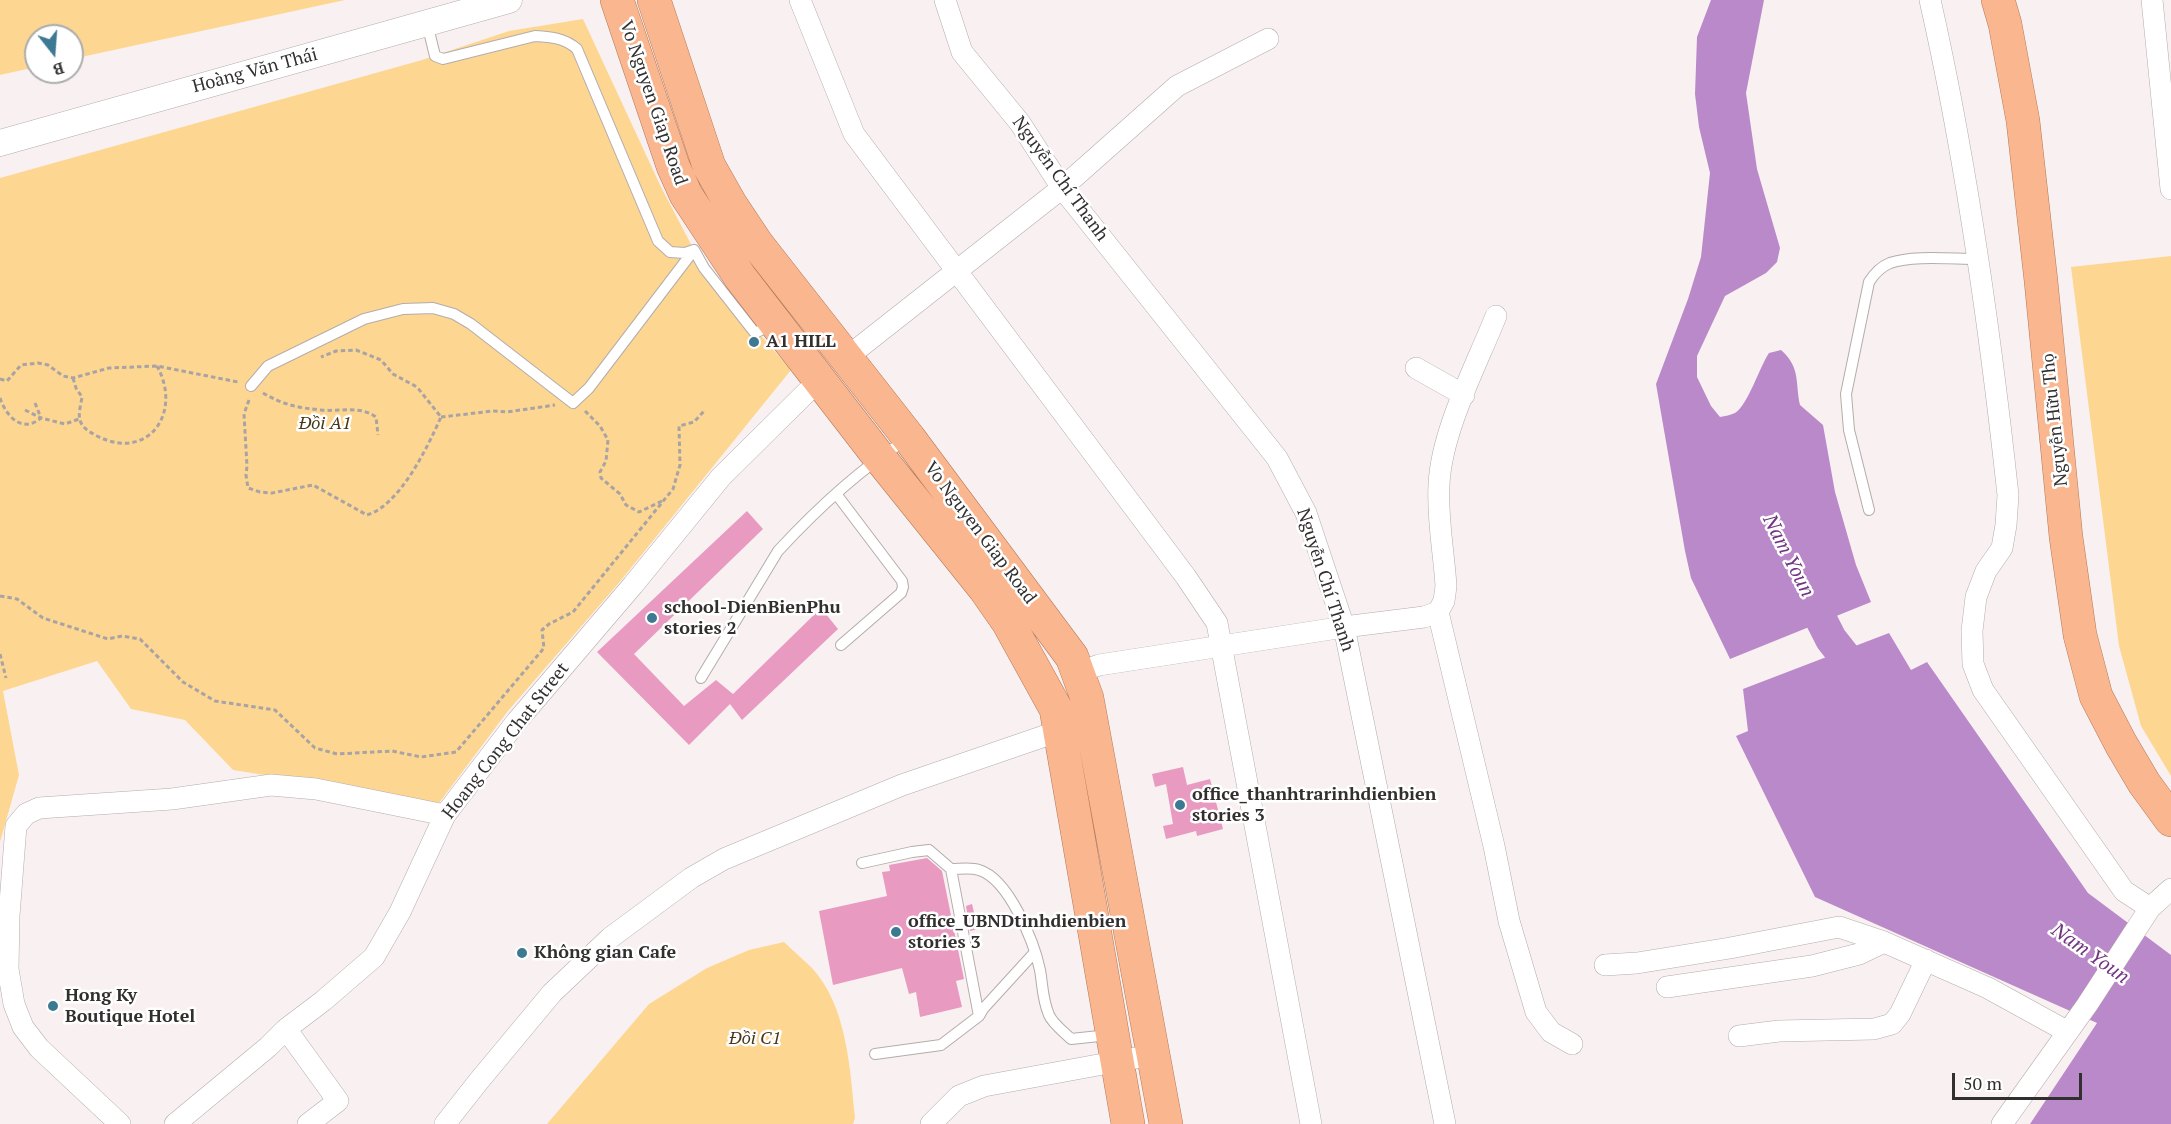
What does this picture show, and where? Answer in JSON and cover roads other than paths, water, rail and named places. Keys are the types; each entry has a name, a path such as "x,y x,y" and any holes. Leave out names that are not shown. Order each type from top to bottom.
{"highway":[{"name":"Vo Nguyen Giap Road","path":"617,0 686,195 740,277 879,457 985,589 1008,622 1056,709 1128,1124"},
{"name":"Vo Nguyen Giap Road","path":"654,0 709,166 731,205 757,244 909,438 1072,657 1086,698 1166,1124"},
{"name":"Nguyễn Hữu Thọ","path":"1998,0 2005,24 2023,121 2066,537 2080,634 2096,696 2138,773 2171,820"},
{"path":"819,380 846,358"},
{"path":"1090,913 1125,907"}],"street":[{"name":"Hoàng Văn Thái","path":"0,143 509,0"},
{"path":"800,0 854,134 1186,577 1217,623 1311,1124"},
{"name":"Nguyễn Chí Thanh","path":"945,0 962,52 1020,123 1062,188 1277,458 1306,513 1344,627 1444,1124"},
{"path":"1930,0 1966,174 2008,495 2002,548 1986,571 1976,597 1972,631 1973,664 1983,690 2098,856 2124,891 2147,912"},
{"path":"2152,0 2171,189"},
{"path":"846,358 1062,188 1177,86 1268,39"},
{"path":"1077,673 1098,665 1424,617 1438,612 1444,601 1446,586 1439,485 1448,439 1496,316"},
{"path":"1416,368 1464,395"},
{"name":"Hoang Cong Chat Street","path":"176,1124 374,957 400,912 445,815 517,721 721,477 819,380"},
{"path":"1438,612 1494,846 1509,921 1536,1012 1551,1032 1572,1044"},
{"path":"445,1124 552,993 610,938 691,878 724,859 902,784 1059,731"},
{"path":"120,1124 39,1048 24,1027 14,1004 8,969 9,916 16,826 26,814 39,808 172,799 271,785 316,789 445,815"},
{"path":"2002,1124 2087,1005 2147,912 2171,889"},
{"path":"1605,965 1637,963 1730,948 1839,927 1884,942 1988,988 2068,1032"},
{"path":"1667,987 1812,966 1859,954 1884,942"},
{"path":"1739,1036 1802,1030 1874,1029 1892,1024 1900,1014 1926,960"},
{"path":"286,1029 338,1101 308,1124"},
{"path":"932,1123 959,1096 984,1086 1114,1048 1152,1055"}],"lane":[{"path":"427,23 435,56 443,59 535,36 549,36 569,42 577,49 658,241 670,252 685,253 694,250"},
{"path":"694,250 704,268 755,333 776,323"},
{"path":"251,386 268,366 364,319 403,309 433,308 454,314 471,324 574,402 589,388 694,250"},
{"path":"1869,510 1850,430 1846,394 1869,282 1875,272 1888,264 1908,260 1977,259"},
{"path":"701,678 778,551 879,457 909,438"},
{"path":"837,495 902,581 903,587 901,593 841,645"},
{"path":"862,862 929,850 951,870 979,1016"},
{"path":"951,870 980,870 996,882 1010,898 1025,925 1035,952 1042,995 1051,1018 1071,1039 1114,1048"},
{"path":"875,1053 941,1045 979,1016 1035,952"}],"water":[{"path":"1711,0 1764,0 1746,93 1757,169 1780,248 1777,262 1766,273 1725,296 1697,356 1697,377 1711,406 1720,417 1735,413 1740,409 1769,353 1781,350 1792,363 1800,405 1823,425 1835,492 1856,565 1871,602 1730,659 1691,578 1656,384 1701,257 1710,173 1699,127 1695,94 1697,37"},
{"path":"1889,633 1911,670 1927,662 2088,893 2171,955 2171,1124 2030,1124 2097,1023 1815,897 1736,736 1748,731 1743,689"}],"waterway":[{"name":"Nam Youn","path":"1803,584 1831,639 1868,686"}],"place":[{"name":"A1 HILL","path":"754,342"},
{"name":"school-DienBienPhu stories 2","path":"652,618"},
{"name":"office_thanhtrarinhdienbien stories 3","path":"1180,805"},
{"name":"office_UBNDtinhdienbien stories 3","path":"896,932"},
{"name":"Không gian Cafe","path":"522,953"},
{"name":"Hong Ky Boutique Hotel","path":"53,1006"}],"park label":[{"name":"Đồi A1","path":"325,424"},
{"name":"Đồi C1","path":"755,1039"}]}
